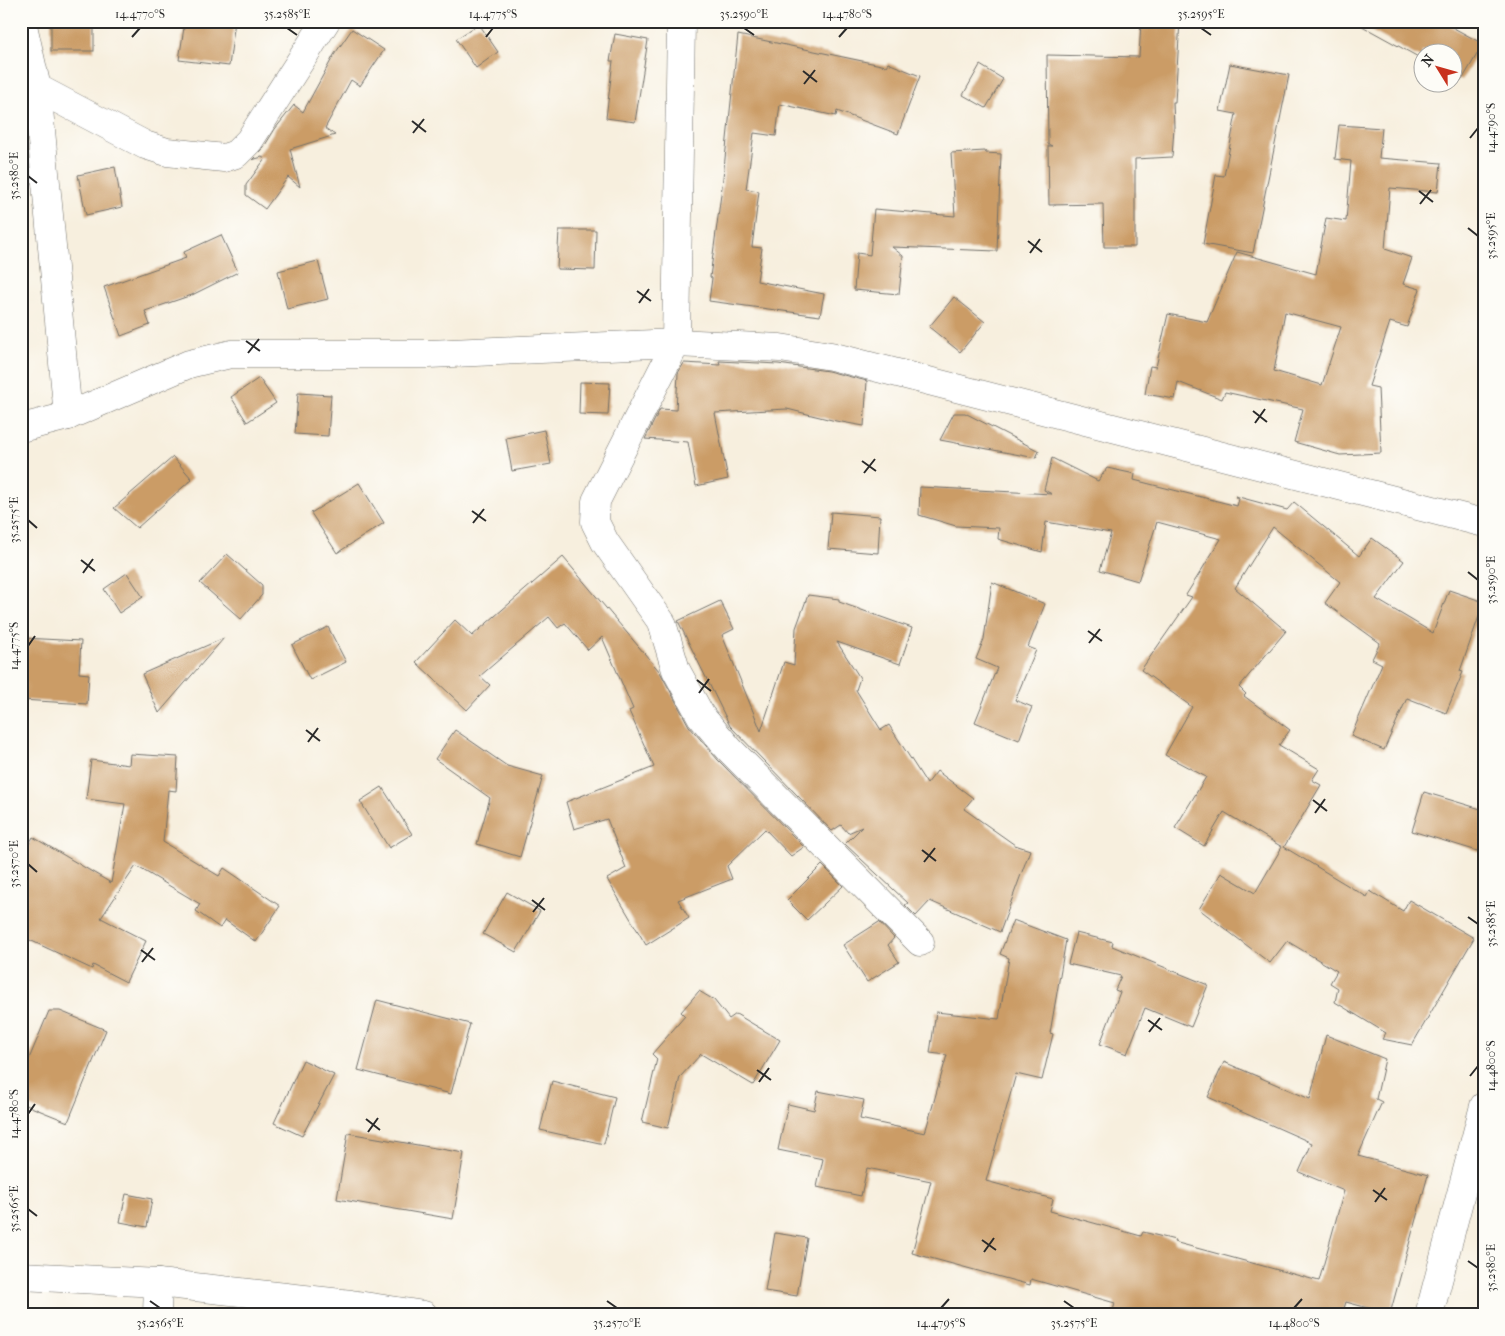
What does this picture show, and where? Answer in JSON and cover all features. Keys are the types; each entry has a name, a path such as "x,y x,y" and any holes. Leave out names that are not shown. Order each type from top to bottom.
{"main road":[{"path":"22,21 37,88 68,416"},
{"path":"37,88 145,145 167,152 224,158 236,154 249,141 326,21"},
{"path":"681,21 676,342 596,501 595,522 604,542 662,623 676,670 701,716 729,750 920,942"},
{"path":"21,428 68,416 189,364 231,354 430,354 676,342 780,348 831,356 1484,523"},
{"path":"1429,1315 1484,1106"},
{"path":"21,1276 158,1283 351,1304 424,1315"},
{"path":"158,1283 158,1315"}],"building":[{"path":"51,21 94,21 94,51 51,51"},
{"path":"185,21 235,21 229,66 179,60"},
{"path":"1141,21 1180,21 1175,102 1173,102 1172,157 1135,159 1135,247 1104,247 1103,204 1049,205 1048,146 1052,146 1048,144 1047,55 1139,57"},
{"path":"1353,21 1441,21 1483,44 1462,80 1462,42 1412,42 1412,53"},
{"path":"479,24 498,52 476,68 456,39"},
{"path":"352,29 384,50 360,86 351,80 325,128 335,135 290,149 300,187 288,177 265,209 246,195 246,185 265,159 262,157 252,160 262,150 275,129 294,105 303,112 334,55"},
{"path":"615,34 648,40 635,122 606,118 613,61 610,61"},
{"path":"738,35 886,66 888,63 920,76 898,134 837,111 836,116 780,104 776,136 754,133 746,189 759,191 752,247 762,248 757,281 824,294 820,316 709,301 712,278 710,277 722,187"},
{"path":"1230,64 1289,75 1253,253 1203,244 1216,175 1224,176 1236,114 1220,111"},
{"path":"980,65 1003,79 986,108 963,95"},
{"path":"1339,125 1382,128 1379,158 1441,163 1438,192 1390,188 1385,249 1412,258 1403,284 1420,289 1407,327 1390,322 1369,386 1378,388 1381,453 1340,455 1294,442 1303,409 1225,392 1222,399 1178,382 1175,399 1145,394 1150,366 1156,367 1168,314 1207,322 1237,252 1316,274 1326,218 1346,221 1351,161 1335,159","holes":["1285,312 1341,327 1322,385 1274,371"]},
{"path":"985,151 986,153 1001,154 997,251 892,247 903,256 899,294 854,290 857,253 870,255 874,209 955,216 951,153"},
{"path":"115,167 122,207 86,215 78,175"},
{"path":"559,230 596,230 595,270 557,269"},
{"path":"221,235 238,272 192,295 145,311 150,325 121,336 104,287 186,258 184,252"},
{"path":"318,261 328,299 287,309 278,271"},
{"path":"954,297 985,322 960,352 929,327"},
{"path":"719,361 778,364 828,371 867,381 864,426 787,409 715,413 728,479 696,486 688,442 645,439 660,409 676,410 678,373 684,363 720,365"},
{"path":"259,378 276,403 247,422 231,397"},
{"path":"580,382 610,383 608,415 579,414"},
{"path":"298,393 331,395 328,436 295,434"},
{"path":"954,413 965,413 1039,451 1036,458 940,440"},
{"path":"544,430 551,464 512,471 506,438"},
{"path":"173,457 192,479 137,528 114,508"},
{"path":"1052,458 1098,481 1107,468 1135,474 1134,480 1237,506 1239,499 1235,496 1287,510 1294,502 1359,556 1372,538 1404,561 1376,599 1433,633 1449,590 1484,602 1460,671 1463,672 1446,713 1407,698 1384,750 1351,736 1382,664 1372,659 1380,643 1325,603 1340,582 1273,527 1235,588 1286,631 1239,687 1246,694 1244,696 1290,730 1279,745 1319,769 1312,780 1321,785 1284,847 1367,897 1370,891 1403,911 1409,900 1474,938 1412,1045 1382,1039 1386,1033 1335,1002 1338,988 1330,983 1337,971 1287,941 1270,963 1199,909 1221,873 1255,893 1282,847 1224,812 1204,846 1175,828 1206,777 1165,755 1192,707 1141,670 1192,597 1186,595 1221,539 1157,522 1138,581 1100,570 1111,533 1046,522 1042,552 998,539 999,528 956,526 919,515 920,487 1052,494 1044,490"},
{"path":"359,483 384,523 337,553 311,513"},
{"path":"831,512 880,516 878,553 828,549"},
{"path":"227,554 262,585 262,595 241,619 200,583"},
{"path":"563,557 660,672 689,726 718,760 804,847 791,856 765,829 727,866 732,879 678,900 689,918 646,945 607,879 626,868 607,819 574,829 566,802 654,767 629,711 633,709 602,637 588,650 565,623 558,628 549,617 480,676 490,685 467,710 416,662 455,620 472,636"},
{"path":"127,573 143,597 119,613 104,589"},
{"path":"992,582 1045,604 1028,647 1036,650 1015,700 1032,707 1019,740 975,722 997,668 976,659 984,639"},
{"path":"808,595 839,599 839,602 912,628 900,664 837,642 860,678 856,690 881,730 889,725 927,784 937,771 973,798 964,809 1015,845 1030,850 1000,932 930,901 916,916 905,905 908,903 845,844 862,827 848,833 841,825 832,831 730,726 678,621 720,601 734,629 722,635 761,731 784,662 794,665 796,628"},
{"path":"328,627 346,662 310,680 292,645"},
{"path":"23,638 81,641 79,673 89,674 87,704 21,700"},
{"path":"224,638 159,713 142,674"},
{"path":"455,730 507,766 543,776 520,857 477,844 490,798 435,759"},
{"path":"130,754 178,757 176,791 168,790 163,842 219,876 224,868 280,906 256,942 225,920 220,928 196,911 200,904 136,866 101,918 146,941 126,982 93,965 92,969 21,936 21,857 33,837 111,883 125,804 86,799 91,760 129,765"},
{"path":"382,787 412,834 389,848 360,801"},
{"path":"1424,792 1484,810 1484,853 1412,831"},
{"path":"822,865 843,886 807,920 787,900"},
{"path":"507,892 540,911 516,952 483,934"},
{"path":"1013,920 1066,940 1050,1033 1053,1034 1042,1080 1016,1074 986,1181 1053,1199 1050,1211 1141,1236 1143,1232 1175,1240 1174,1242 1319,1281 1344,1191 1299,1172 1312,1143 1208,1097 1224,1062 1310,1099 1326,1035 1385,1059 1376,1099 1382,1102 1358,1156 1428,1175 1390,1314 1346,1302 1342,1315 1112,1315 1115,1303 1031,1279 1030,1285 912,1253 931,1181 867,1168 861,1196 817,1187 823,1159 778,1150 788,1104 814,1110 818,1091 864,1100 860,1119 925,1133 947,1055 930,1053 936,1012 999,1019 1009,958 1000,954"},
{"path":"879,922 894,938 888,945 899,962 867,982 843,945"},
{"path":"1076,933 1113,942 1112,946 1208,985 1191,1027 1145,1008 1127,1054 1100,1044 1120,992 1115,990 1121,976 1068,964"},
{"path":"699,991 714,1000 729,1019 736,1014 780,1040 753,1085 701,1054 680,1077 668,1128 642,1122 657,1059 652,1054 685,1016 681,1012"},
{"path":"377,1000 470,1024 451,1094 358,1070"},
{"path":"49,1011 60,1011 106,1030 68,1122 21,1103 21,1078"},
{"path":"303,1060 334,1075 302,1136 274,1123"},
{"path":"552,1081 615,1097 604,1144 540,1130"},
{"path":"348,1133 464,1153 453,1219 337,1199"},
{"path":"126,1194 152,1199 147,1227 120,1222"},
{"path":"775,1233 807,1238 797,1296 765,1291"}]}
